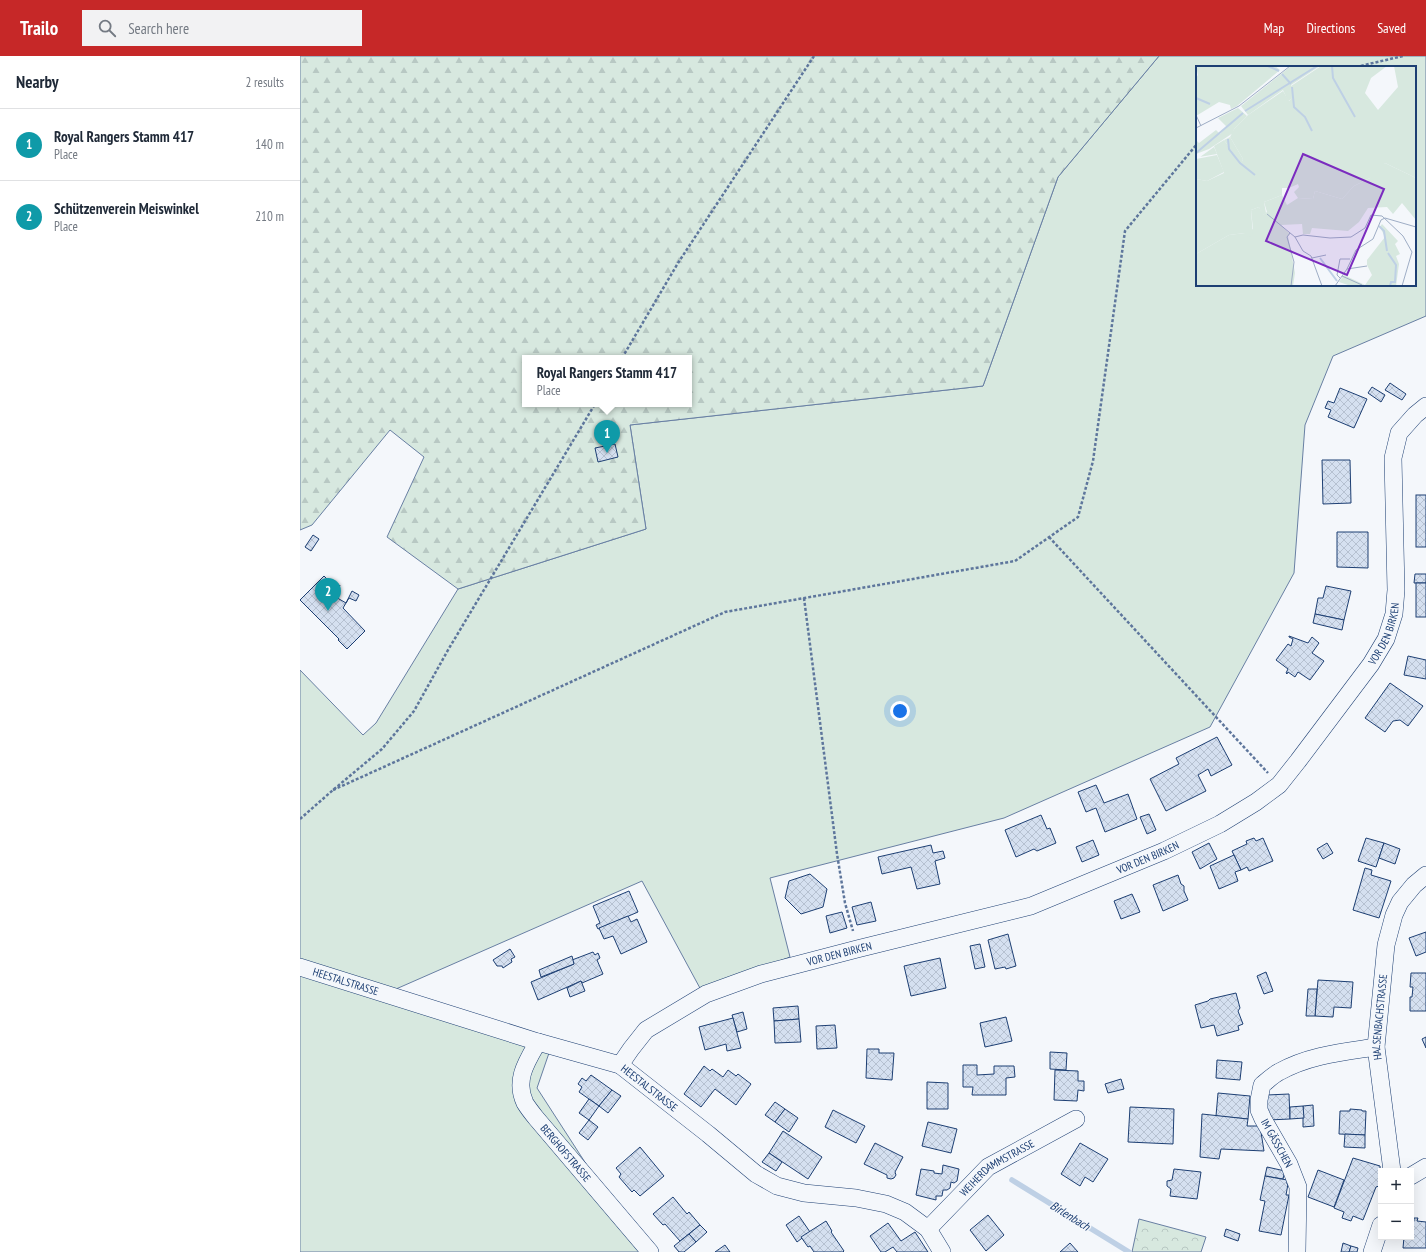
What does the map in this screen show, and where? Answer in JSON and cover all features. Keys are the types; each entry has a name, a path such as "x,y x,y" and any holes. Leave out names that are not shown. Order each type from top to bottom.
{"street":[{"name":"VOR DEN BIRKEN","path":"620,1065 646,1030 706,994 761,974 1031,906 1164,851 1220,824 1256,802 1279,785 1371,664 1386,639 1394,614 1396,590 1393,458 1399,433 1415,414 1426,406"},
{"name":"HALSENBACHSTRASSE","path":"1392,1168 1376,1047 1386,945 1394,915 1400,902 1414,885 1426,875"},
{"name":"HEESTALSTRASSE","path":"300,967 538,1042 620,1065 756,1174 778,1186 804,1193 856,1198 886,1204 905,1212 928,1229 942,1252"},
{"name":"BERGHOFSTRASSE","path":"538,1042 523,1068 520,1086 525,1102 536,1118 650,1252"},
{"name":"IM GÄSSCHEN","path":"1297,1252 1298,1187 1290,1164 1259,1110 1262,1085 1277,1073 1298,1063 1319,1056 1376,1047"},
{"name":"WEIHERDAMMSTRASSE","path":"928,1229 988,1167 1076,1119"},
{"path":"1414,1174 1426,1167"},
{"path":"1372,1252 1378,1234"}],"path":[{"path":"624,355 678,263 814,56"},
{"path":"1360,66 1403,56"},
{"path":"333,790 724,612 1015,561 1078,517 1093,461 1125,231 1196,145"},
{"path":"300,819 382,750 414,711 448,650 593,407"},
{"path":"1049,537 1279,785"},
{"path":"804,598 837,854 845,903 857,949"}],"green space":[{"path":"300,56 1159,56 1058,177 983,386 630,425 646,529 458,589 387,537 424,457 390,430 312,525 300,530"},
{"path":"1159,56 1426,56 1426,316 1333,356 1305,425 1294,573 1210,727 1004,818 770,878 790,957 701,990 642,881 396,989 549,1053 537,1088 643,1252 300,1252 300,670 363,735 376,723 458,589 646,529 630,425 983,386 1058,177"},
{"path":"1139,1219 1206,1237 1201,1252 1132,1252"}],"building":[{"path":"1390,383 1406,394 1402,400 1385,390"},
{"path":"1372,387 1385,395 1381,402 1368,393"},
{"path":"1340,388 1367,399 1354,428 1328,417 1331,410 1325,408 1328,401 1334,403"},
{"path":"615,444 618,457 598,462 595,448"},
{"path":"1322,460 1350,460 1351,503 1323,504"},
{"path":"1416,495 1426,495 1426,547 1416,547"},
{"path":"1337,532 1368,532 1368,568 1337,567"},
{"path":"313,535 319,539 311,551 305,547"},
{"path":"1415,574 1426,574 1426,583 1414,583"},
{"path":"324,576 337,589 340,585 334,596 346,603 343,608 365,631 347,649 300,600"},
{"path":"1416,583 1426,583 1426,617 1416,617"},
{"path":"1326,586 1351,591 1344,620 1315,614 1318,598 1323,598"},
{"path":"352,591 359,595 356,601 349,598 346,603"},
{"path":"1315,614 1344,620 1342,630 1313,623"},
{"path":"1289,636 1308,643 1312,637 1319,643 1312,653 1324,661 1310,680 1298,672 1295,677 1288,672 1287,674 1288,669 1276,660 1288,644 1291,646 1293,639"},
{"path":"1408,656 1426,660 1426,679 1404,675"},
{"path":"1390,683 1423,706 1408,726 1400,720 1393,721 1385,732 1365,718"},
{"path":"1217,737 1232,765 1211,776 1208,769 1198,775 1206,791 1166,811 1150,779 1179,764 1176,758"},
{"path":"1096,785 1104,803 1128,794 1137,819 1105,832 1096,808 1086,812 1078,792"},
{"path":"1149,814 1156,830 1147,834 1140,817"},
{"path":"1041,815 1047,829 1050,828 1056,843 1037,851 1034,849 1016,857 1005,830"},
{"path":"1254,838 1256,841 1263,838 1273,861 1249,871 1247,867 1241,870 1232,851 1247,844 1246,841"},
{"path":"1366,838 1384,843 1376,867 1358,861"},
{"path":"1093,840 1099,855 1082,862 1076,847"},
{"path":"1209,843 1217,859 1200,869 1192,852"},
{"path":"1327,843 1333,853 1323,859 1317,849"},
{"path":"1384,843 1400,849 1395,864 1379,858"},
{"path":"931,845 933,853 943,851 945,858 935,861 940,884 917,889 911,867 882,874 878,857"},
{"path":"1234,855 1241,870 1235,872 1238,881 1219,889 1210,866"},
{"path":"1365,868 1372,870 1371,875 1391,881 1379,918 1353,910"},
{"path":"810,874 827,889 823,907 801,914 785,898 789,881"},
{"path":"1178,875 1181,884 1184,886 1184,891 1188,900 1163,911 1153,885"},
{"path":"629,891 638,912 598,929 596,925 600,923 593,906"},
{"path":"1132,894 1140,912 1121,919 1114,901"},
{"path":"871,902 876,921 857,925 852,907"},
{"path":"842,912 847,928 830,933 826,916"},
{"path":"628,916 631,922 637,919 647,942 621,954 613,936 604,939 599,928"},
{"path":"1426,932 1426,952 1416,956 1409,938"},
{"path":"1008,934 1016,966 1006,969 1005,967 995,969 988,940"},
{"path":"980,944 985,967 975,969 970,946"},
{"path":"510,949 515,957 511,959 512,962 503,968 502,966 497,966 493,960"},
{"path":"593,952 595,955 598,953 600,958 597,960 603,974 582,983 581,981 538,1000 531,982 574,964 572,960"},
{"path":"572,956 574,964 541,977 539,970"},
{"path":"940,958 946,988 911,996 904,966"},
{"path":"1266,972 1273,991 1264,994 1257,976"},
{"path":"1411,973 1426,973 1426,1011 1410,1011 1410,997 1412,997 1413,987 1410,987"},
{"path":"1318,980 1353,982 1351,1008 1334,1007 1333,1017 1315,1016"},
{"path":"581,981 585,991 570,997 567,988"},
{"path":"1308,989 1317,989 1315,1016 1306,1016"},
{"path":"1236,993 1240,1008 1238,1011 1243,1024 1238,1026 1239,1030 1217,1036 1214,1025 1201,1028 1195,1005 1210,999"},
{"path":"798,1006 799,1019 774,1021 773,1008"},
{"path":"743,1012 747,1029 737,1032 732,1015"},
{"path":"1006,1017 1012,1041 985,1047 980,1023"},
{"path":"733,1018 741,1048 727,1051 726,1044 705,1050 699,1027"},
{"path":"799,1019 801,1042 775,1043 774,1021"},
{"path":"835,1025 837,1048 817,1049 816,1026"},
{"path":"1426,1037 1426,1048 1422,1039"},
{"path":"867,1049 879,1049 879,1053 894,1053 892,1080 866,1078"},
{"path":"1050,1052 1067,1053 1066,1070 1050,1069"},
{"path":"1217,1060 1242,1062 1240,1080 1216,1078"},
{"path":"963,1065 977,1065 977,1075 994,1074 994,1066 1014,1066 1015,1077 1006,1078 1006,1095 972,1095 973,1087 963,1087"},
{"path":"704,1066 710,1071 712,1069 723,1077 728,1070 736,1076 738,1074 751,1084 736,1105 715,1089 701,1107 684,1094"},
{"path":"1055,1070 1078,1071 1078,1081 1084,1081 1084,1091 1078,1090 1077,1101 1054,1100"},
{"path":"591,1075 612,1090 599,1106 579,1092 582,1087 578,1084 582,1078 586,1081"},
{"path":"1121,1079 1124,1089 1108,1093 1105,1084"},
{"path":"927,1082 948,1083 948,1109 927,1109"},
{"path":"612,1090 621,1096 608,1113 599,1106"},
{"path":"1218,1093 1250,1096 1248,1119 1216,1116"},
{"path":"1289,1094 1290,1119 1268,1120 1267,1095"},
{"path":"589,1099 599,1106 589,1120 579,1113"},
{"path":"775,1102 785,1109 775,1122 765,1115"},
{"path":"1313,1105 1314,1126 1303,1127 1303,1106"},
{"path":"1303,1106 1304,1118 1290,1119 1290,1107"},
{"path":"1130,1107 1174,1109 1173,1144 1128,1142"},
{"path":"785,1109 798,1118 789,1132 775,1122"},
{"path":"1350,1109 1366,1111 1365,1135 1339,1134 1340,1111 1350,1111"},
{"path":"833,1110 865,1126 856,1143 825,1127"},
{"path":"1202,1114 1248,1119 1247,1126 1260,1126 1264,1151 1221,1149 1219,1159 1200,1157"},
{"path":"589,1120 598,1127 588,1140 579,1133"},
{"path":"928,1122 957,1129 951,1153 922,1146"},
{"path":"783,1131 822,1157 808,1179 769,1153"},
{"path":"1345,1134 1365,1135 1365,1148 1344,1147"},
{"path":"875,1143 903,1157 895,1172 896,1175 894,1178 887,1178 887,1175 864,1164"},
{"path":"1080,1143 1108,1159 1093,1182 1085,1177 1080,1186 1061,1174"},
{"path":"640,1147 664,1176 640,1196 634,1190 632,1192 619,1177 621,1174 616,1168"},
{"path":"769,1153 782,1162 776,1171 762,1162"},
{"path":"1353,1158 1380,1166 1380,1168 1378,1168 1378,1186 1376,1187 1363,1220 1353,1216 1351,1221 1342,1218 1344,1212 1334,1208"},
{"path":"943,1165 959,1169 957,1181 954,1183 951,1182 950,1188 943,1190 942,1196 936,1196 936,1200 916,1195 921,1169 942,1174"},
{"path":"1267,1167 1285,1171 1283,1179 1265,1176"},
{"path":"1174,1169 1201,1172 1197,1199 1170,1196 1171,1189 1167,1186 1167,1181 1172,1180"},
{"path":"1318,1170 1344,1180 1334,1207 1308,1197"},
{"path":"1265,1176 1287,1180 1288,1184 1286,1195 1289,1195 1281,1235 1259,1231 1265,1201 1260,1200"},
{"path":"673,1197 687,1214 689,1212 700,1225 680,1241 665,1224 663,1225 653,1214"},
{"path":"988,1215 1004,1235 986,1251 970,1230"},
{"path":"799,1216 810,1232 797,1242 786,1225"},
{"path":"1414,1218 1418,1218 1417,1221 1426,1222 1426,1248 1403,1248 1404,1240 1414,1240"},
{"path":"826,1221 832,1231 831,1232 844,1251 843,1252 814,1252 810,1246 808,1247 801,1237"},
{"path":"888,1223 901,1241 915,1232 928,1252 897,1252 893,1247 885,1252 881,1252 870,1236"},
{"path":"700,1225 707,1232 696,1242 689,1234"},
{"path":"1226,1229 1240,1234 1238,1241 1224,1236"},
{"path":"689,1234 696,1242 684,1252 679,1252 674,1246"},
{"path":"1070,1243 1078,1252 1060,1252"},
{"path":"1343,1243 1351,1246 1349,1252 1341,1252"},
{"path":"725,1245 730,1252 715,1252"},
{"path":"1351,1246 1358,1248 1357,1252 1349,1252"}],"waterway":[{"name":"Birlenbach","path":"1012,1180 1129,1252"}],"place":[{"name":"Royal Rangers Stamm 417","path":"607,453"},
{"name":"Schützenverein Meiswinkel","path":"328,611"}]}
